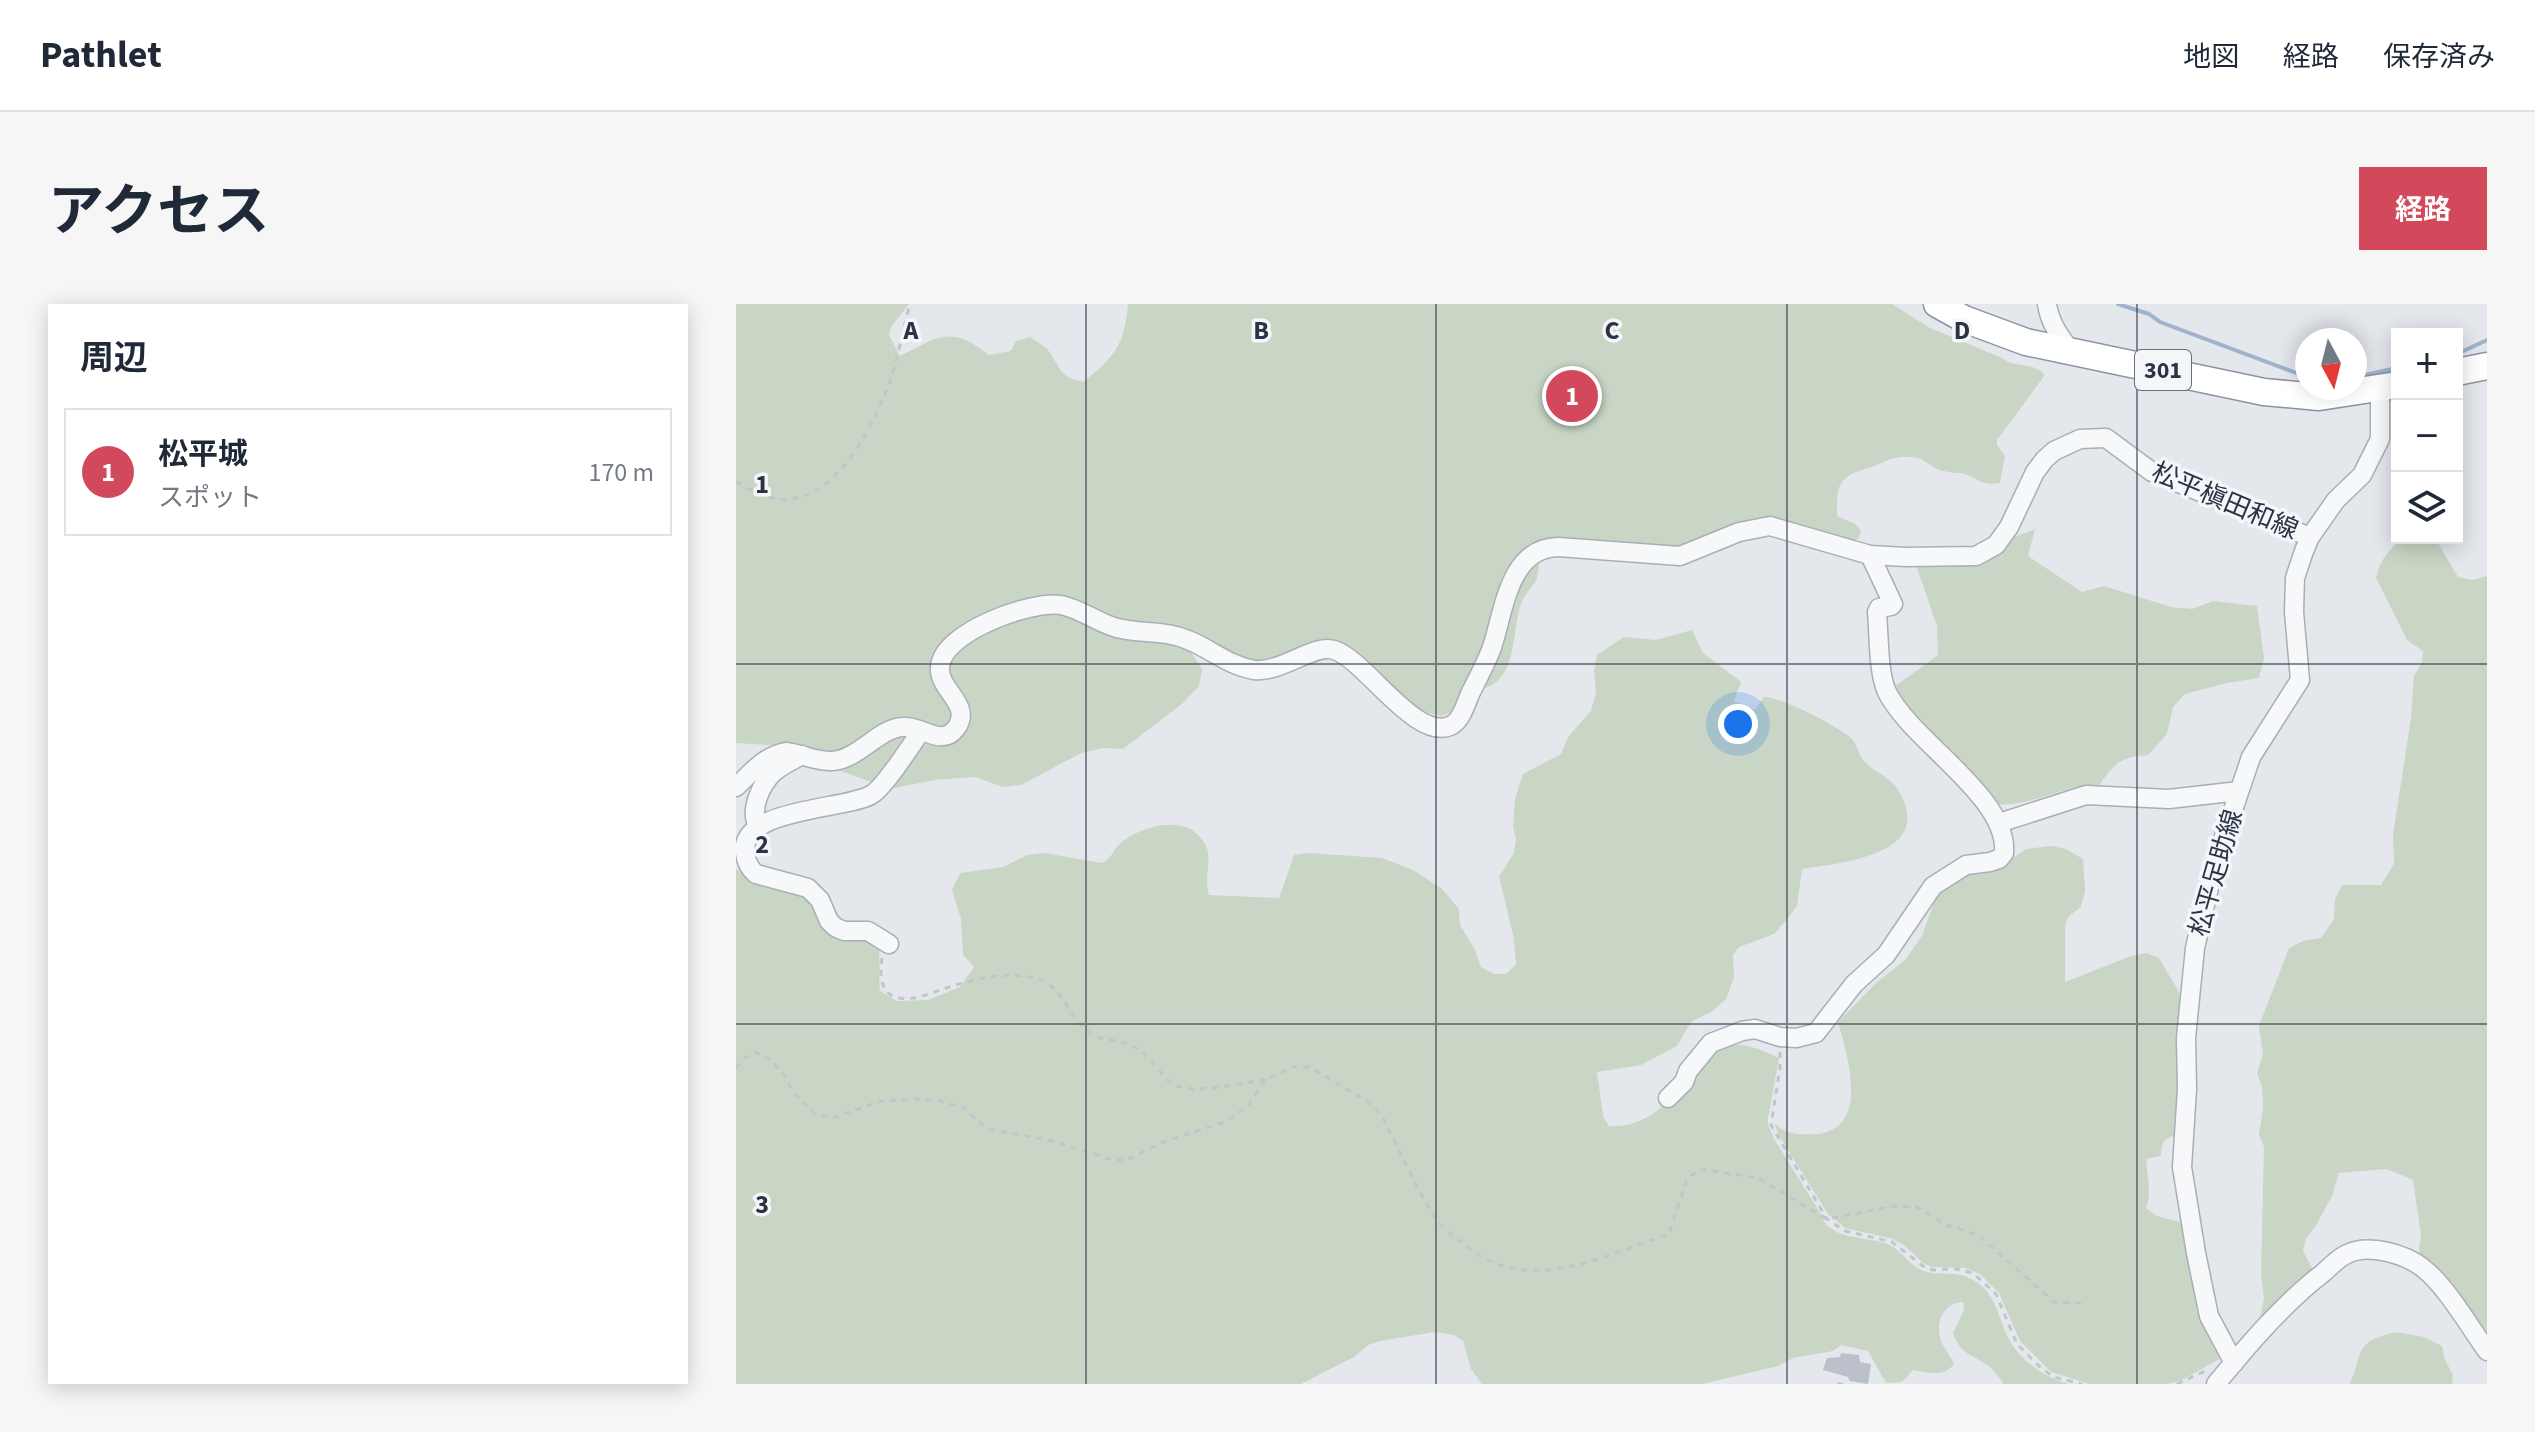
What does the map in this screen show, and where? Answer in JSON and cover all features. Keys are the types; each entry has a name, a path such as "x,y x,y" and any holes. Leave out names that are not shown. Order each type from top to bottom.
{"highway":[{"name":"301","path":"1937,304 1993,331 2072,352 2292,396 2340,395 2388,387"},
{"path":"2463,371 2487,366"}],"street":[{"path":"2047,304 2056,332 2072,352"},
{"name":"松平足助線","path":"2234,1363 2209,1316 2182,1167 2187,1089 2186,1038 2195,948 2214,866 2251,757 2300,680 2294,612 2295,578 2310,537 2336,500 2362,475 2380,439 2388,387"},
{"name":"松平槇田和線","path":"736,787 771,756 786,752 822,760 841,759 895,728 913,727 932,736 943,737 952,733 961,718 961,709 943,684 942,658 962,635 1038,605 1062,606 1129,631 1178,636 1218,657 1254,670 1275,669 1319,650 1335,650 1358,665 1407,711 1436,727 1454,724 1490,651 1513,580 1527,559 1539,551 1558,547 1680,556 1739,532 1770,526 1870,555 1976,556 1996,545 2009,527 2035,472 2045,459 2054,451 2080,439 2106,438 2152,472 2310,537"},
{"path":"1668,1098 1684,1082 1688,1071 1711,1043 1755,1029 1780,1037 1805,1037 1816,1033 1854,984 1886,955 1933,886 1966,865 1999,859 2004,848 1999,823 1987,805 1925,740 1888,695 1883,683 1877,612 1879,608 1893,604 1870,555"},
{"path":"885,941 868,931 844,931 835,927 820,900 808,888 760,877 751,870 746,841 758,826 797,811 827,808 873,794 921,731"},
{"path":"758,826 754,819 755,807 767,780 774,771 802,755"},
{"path":"1999,823 2086,795 2169,799 2239,791"},
{"path":"2216,1384 2300,1291 2347,1253 2359,1250 2376,1250 2410,1260 2422,1267 2487,1351"}],"path":[{"path":"736,482 764,496 787,499 811,494 828,484 867,431 886,392 910,304"},
{"path":"885,941 880,978 883,988 896,998 914,998 1001,975 1043,980 1058,991 1088,1033 1099,1039 1127,1044 1149,1055 1177,1087 1192,1090 1265,1080 1293,1067 1310,1067 1373,1105 1439,1223 1493,1265 1542,1273 1597,1259 1669,1234 1687,1179 1700,1169 1758,1178 1845,1231 1892,1242 1923,1266 1933,1270 1956,1269 1973,1273 1996,1294 2017,1344 2054,1377 2082,1384"},
{"path":"1780,1037 1780,1068 1771,1125 1827,1219"},
{"path":"736,1068 755,1052 769,1059 782,1072 800,1101 815,1115 832,1118 881,1101 940,1101 964,1108 987,1129 1049,1140 1113,1160 1127,1160 1163,1142 1225,1122 1248,1106 1265,1080"},
{"path":"1827,1219 1894,1206 1917,1207 1947,1225 1978,1235 2054,1302 2083,1303"},
{"path":"1837,1384 1844,1384"}],"green space":[{"path":"736,304 909,304 891,327 889,335 900,356 945,337 965,340 989,355 1011,351 1016,341 1030,337 1047,349 1066,376 1084,382 1116,349 1124,331 1128,304 1892,304 1930,328 2007,361 2035,368 2045,375 1997,440 2005,456 2000,483 1985,483 1965,474 1936,469 1912,457 1891,459 1855,472 1843,480 1838,491 1837,516 1861,530 1851,546 1831,541 1807,527 1793,524 1690,549 1540,544 1458,710 1441,716 1412,709 1351,652 1270,666 1125,627 1063,602 943,646 957,707 947,731 917,725 836,757 782,746 736,743"},
{"path":"2035,529 2028,556 2082,592 2104,586 2171,607 2192,609 2213,601 2257,606 2264,658 2259,678 2185,694 2173,707 2167,734 2148,755 2119,762 2099,785 2073,788 2021,803 1995,804 1921,728 1894,687 1938,655 1937,626 1915,562"},
{"path":"2439,544 2458,577 2473,580 2487,576 2487,1346 2423,1263 2419,1250 2421,1234 2413,1180 2387,1169 2339,1173 2332,1196 2306,1238 2303,1251 2315,1274 2257,1331 2264,1299 2261,1273 2264,1147 2259,1135 2263,1107 2262,1087 2257,1073 2263,1054 2259,1026 2289,948 2303,941 2321,938 2334,919 2335,899 2342,885 2381,885 2394,864 2393,835 2411,718 2414,676 2422,662 2423,651 2407,640 2376,578 2380,565 2394,546"},
{"path":"1538,556 1538,574 1520,607 1506,669 1491,686 1478,690 1514,585"},
{"path":"1039,608 1187,646 1202,669 1199,686 1183,703 1123,749 1103,748 1081,753 1021,785 1003,787 975,777 934,780 885,790 917,746 957,734 945,679 954,647"},
{"path":"1692,630 1703,653 1741,682 1734,701 1755,710 1764,697 1784,702 1852,739 1866,764 1896,787 1906,809 1906,827 1897,841 1882,850 1841,863 1802,869 1797,906 1783,924 1774,934 1739,947 1733,955 1734,977 1726,999 1711,1012 1691,1022 1677,1046 1641,1065 1597,1072 1603,1116 1609,1126 1623,1126 1648,1117 1670,1100 1710,1055 1726,1046 1746,1046 1779,1058 1768,1125 1831,1229 1847,1236 1891,1245 1924,1271 1962,1275 1978,1283 1992,1298 2007,1336 2019,1353 2038,1370 2069,1384 2004,1384 1991,1368 1964,1351 1953,1333 1964,1310 1963,1302 1946,1310 1939,1327 1941,1341 1954,1364 1941,1373 1913,1370 1902,1382 1886,1383 1868,1351 1841,1345 1833,1351 1793,1358 1778,1366 1702,1384 1482,1384 1471,1369 1463,1341 1454,1335 1435,1332 1368,1345 1354,1357 1301,1384 736,1384 736,869 757,881 813,898 834,930 877,940 880,991 897,1001 928,1000 960,987 974,967 963,955 961,919 952,890 960,873 1003,867 1027,855 1044,853 1102,863 1133,835 1155,826 1168,825 1190,829 1206,846 1209,895 1279,898 1294,855 1309,853 1382,858 1413,870 1442,889 1459,909 1460,925 1481,967 1494,974 1506,974 1516,964 1513,934 1499,877 1514,853 1515,799 1523,774 1561,754 1568,737 1591,711 1596,692 1594,671 1597,655 1624,637 1656,640"},
{"path":"913,732 876,784 825,765 893,733"},
{"path":"2051,846 2066,849 2083,859 2085,891 2081,907 2069,916 2065,924 2065,982 2131,956 2147,953 2159,958 2185,1003 2175,1135 2164,1142 2161,1156 2146,1159 2149,1190 2146,1208 2157,1216 2183,1223 2200,1234 2216,1298 2223,1357 2182,1380 2168,1384 2090,1384 2051,1372 2020,1341 1999,1293 1980,1274 1965,1268 1932,1267 1893,1239 1845,1228 1828,1214 1778,1134 1775,1124 1794,1134 1817,1134 1834,1129 1844,1118 1850,1104 1850,1070 1838,1022 1875,984 1905,960 1922,936 1938,892 1972,868 2007,862 2026,849"},
{"path":"2395,1332 2424,1337 2442,1346 2453,1375 2452,1384 2350,1384 2359,1355 2366,1344"}],"building":[{"path":"1841,1353 1859,1355 1860,1362 1871,1364 1868,1384 1850,1381 1848,1377 1823,1370 1827,1358 1840,1357"}],"waterway":[{"path":"2118,304 2295,373"},
{"path":"2463,351 2487,340"},
{"path":"2367,374 2391,369"}],"place":[{"name":"松平城","path":"1572,396"}]}
